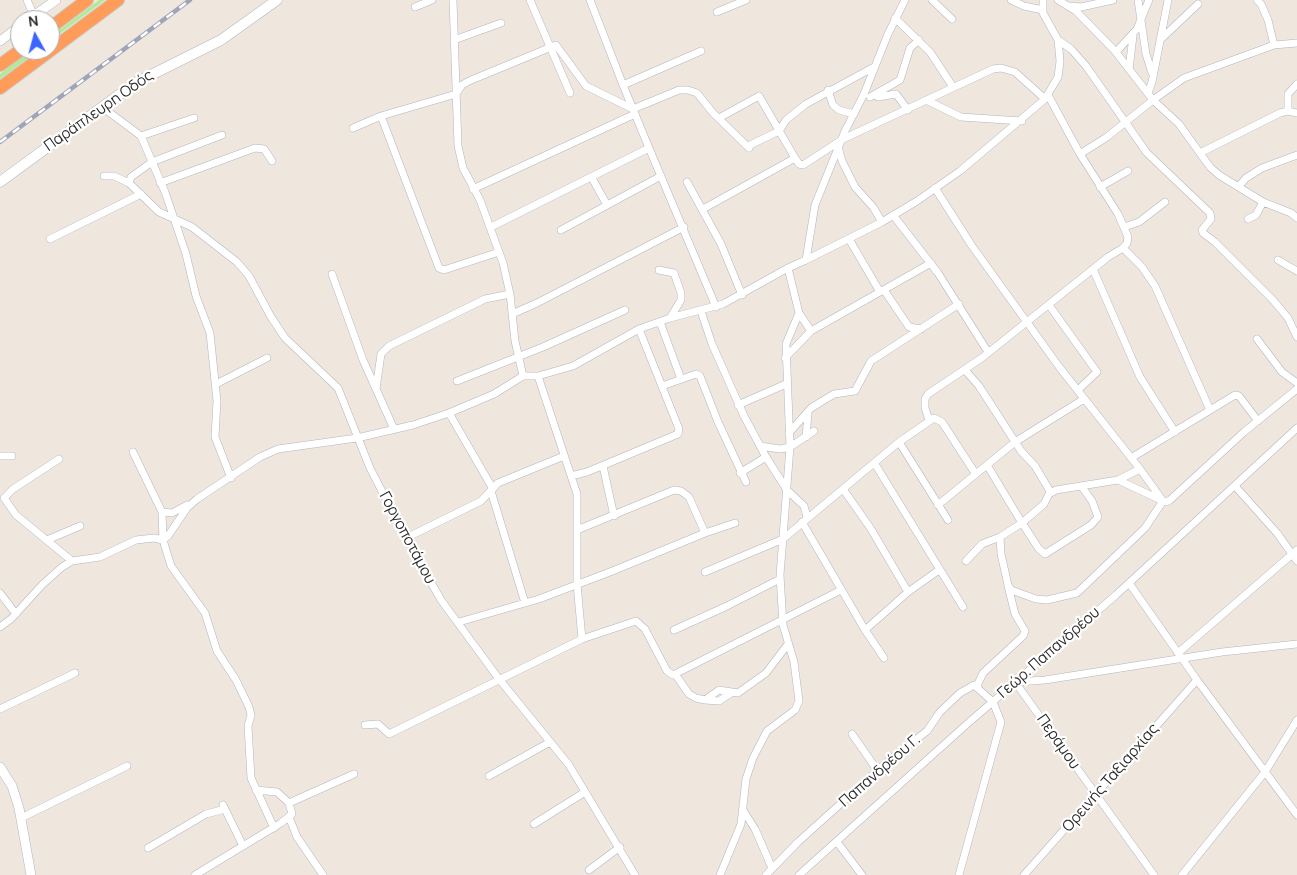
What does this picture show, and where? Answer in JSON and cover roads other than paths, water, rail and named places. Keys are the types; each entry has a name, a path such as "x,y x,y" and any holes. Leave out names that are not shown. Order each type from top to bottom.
{"highway":[{"path":"60,20 87,0"},
{"path":"0,88 118,0"}],"main road":[{"name":"Παράπλευρη Οδός","path":"0,182 141,80 227,36 278,0"}],"street":[{"path":"42,10 56,0"},
{"path":"415,7 432,0"},
{"path":"453,0 458,146 463,168 491,227 499,252 510,294 518,355 523,376"},
{"path":"530,0 570,92"},
{"path":"590,0 634,112 684,227 716,307"},
{"path":"717,12 746,0"},
{"path":"806,260 812,213 838,147 854,114 867,95 874,67 895,18 905,0"},
{"path":"932,0 952,19"},
{"path":"1011,0 1024,6 1043,10"},
{"path":"162,512 177,511 231,478 260,457 278,449 357,438 394,429 449,413 494,394 523,376 538,376 573,366 639,329 670,318 716,307 742,295 788,268 882,222 960,171 1022,121 1047,97 1058,77 1060,61 1058,40 1043,10 1043,0"},
{"path":"1058,0 1090,24 1116,52 1153,100 1179,124 1219,175 1263,202 1291,213 1297,218"},
{"path":"1067,5 1082,7 1114,0"},
{"path":"1138,0 1146,54 1153,77"},
{"path":"1129,69 1134,34 1149,0"},
{"path":"1148,93 1153,77 1168,0"},
{"path":"1257,0 1268,20 1274,44"},
{"path":"1160,40 1198,4"},
{"path":"895,18 930,52 953,87"},
{"path":"454,40 502,22"},
{"path":"1116,52 1134,34"},
{"path":"867,95 900,80 910,48 919,40"},
{"path":"1058,40 1070,49 1086,66 1124,124 1153,159 1210,213 1211,218 1202,230 1203,233 1215,242 1273,300 1288,318 1297,337"},
{"path":"1080,154 1107,137 1184,78 1274,44 1297,43"},
{"path":"354,128 381,116 456,94 462,85 469,81 556,45 586,86 634,112"},
{"path":"623,85 701,51"},
{"path":"473,189 679,90 688,90 697,94 748,147 779,131 795,112 828,90 874,67"},
{"path":"719,118 759,96 799,164 806,164 843,139 928,101 953,87 993,69 1001,68 1015,72 1047,97 1124,227 1128,237 1124,248 1108,257 965,370 928,394 925,399 929,420"},
{"path":"1288,111 1288,94 1297,84"},
{"path":"828,90 833,105 839,110 854,114"},
{"path":"867,95 896,94 908,110"},
{"path":"928,101 961,117 1022,121"},
{"path":"102,107 141,136 186,254 196,296 210,333 216,384 215,437 231,478"},
{"path":"1200,153 1288,111 1297,112"},
{"path":"381,116 439,268 444,270 499,252"},
{"path":"141,136 194,118"},
{"path":"104,176 114,176 129,183 131,177 152,162 222,136"},
{"path":"838,147 852,182 882,222"},
{"path":"160,183 255,148 264,149 272,161"},
{"path":"491,227 649,148"},
{"path":"1239,186 1246,178 1262,168 1297,155"},
{"path":"703,209 795,158"},
{"path":"1100,188 1128,171"},
{"path":"561,230 661,176"},
{"path":"592,178 607,205"},
{"path":"687,182 703,209 742,295"},
{"name":"Γοργοποτάμου","path":"129,183 159,212 192,227 228,254 244,269 285,338 338,388 357,438 406,538 441,600 499,679 569,766 620,847 635,875"},
{"path":"935,188 954,220 1027,322 1084,399 1140,469 1162,501"},
{"path":"50,239 141,194"},
{"path":"1124,227 1139,222 1165,202"},
{"path":"1248,219 1256,214 1263,202"},
{"path":"894,215 931,263 988,352"},
{"path":"512,314 684,227"},
{"path":"849,239 882,291 909,327 921,329"},
{"path":"1124,248 1142,267 1156,286 1210,410"},
{"path":"1278,260 1297,271"},
{"path":"785,358 811,331 931,263"},
{"path":"788,268 799,313 811,331"},
{"path":"659,270 674,274 681,300 692,313"},
{"path":"1093,270 1140,377 1175,432"},
{"path":"332,274 358,350 394,429"},
{"path":"376,389 381,354 389,346 485,299 510,294"},
{"path":"670,318 681,300"},
{"path":"789,432 808,414 811,408 834,394 855,391 871,361 958,304"},
{"path":"1048,305 1097,372 1078,390"},
{"path":"457,381 569,336 625,310"},
{"path":"701,311 712,344 738,404 760,446 787,490 804,506 805,520 841,590 864,630 884,658"},
{"path":"720,875 733,848 743,810 746,778 759,746 770,728 789,716 798,704 798,685 782,619 780,556 790,447 785,358 788,337 799,313"},
{"path":"660,322 681,379"},
{"path":"571,476 603,466 678,434 679,429 639,329"},
{"path":"1257,340 1282,372 1297,383"},
{"path":"216,384 267,358"},
{"path":"965,370 979,386 1015,442 1035,466 1050,493"},
{"path":"662,386 696,374 700,376 740,473 746,482"},
{"path":"538,376 577,494 578,584 582,639"},
{"path":"738,404 786,384"},
{"path":"1118,480 1162,501 1170,500 1258,421 1297,389"},
{"path":"1131,458 1231,397 1239,396 1258,421"},
{"path":"938,505 1015,442 1084,399"},
{"path":"449,413 492,490 525,603"},
{"path":"806,437 808,414"},
{"path":"705,572 782,540 899,442 929,420 938,419 942,422 975,473"},
{"name":"Γεώρ. Παπανδρέου","path":"800,875 1129,583 1297,428"},
{"path":"760,446 780,449 790,447 814,431"},
{"path":"899,442 948,520"},
{"path":"133,452 162,512 163,540 171,566 205,614 217,651 236,680 249,707 252,715 248,726 252,783 274,828"},
{"path":"0,456 12,456"},
{"path":"406,538 481,502 502,481 564,456"},
{"path":"740,473 766,457"},
{"path":"59,459 2,497 16,514 56,550 72,561"},
{"path":"874,464 962,607"},
{"path":"987,465 1042,553 1049,553 1091,525 1098,517 1092,501 1082,487"},
{"path":"603,466 614,516"},
{"path":"966,561 982,544 1000,537 1022,523 1044,504 1050,493 1065,487 1082,487 1118,480 1140,469"},
{"path":"1181,656 1295,555 1235,486"},
{"path":"843,489 871,529 908,592"},
{"path":"577,530 674,490 681,491 689,497 705,533"},
{"path":"163,540 196,499"},
{"path":"1008,585 1018,594 1036,599 1048,600 1077,593 1145,528 1162,501"},
{"path":"459,622 525,603 578,584 705,533 735,523"},
{"path":"47,540 80,526"},
{"path":"959,875 1000,731 999,714 993,702 977,686 983,673 1024,636 1025,631 1015,614 1001,554 1000,537"},
{"path":"0,627 16,614 52,574 72,561 100,557 136,540 154,538 163,540"},
{"path":"864,630 908,592 939,570"},
{"path":"674,630 780,579"},
{"path":"1129,583 1197,680 1297,816"},
{"path":"675,674 841,590"},
{"path":"0,593 16,614"},
{"path":"365,725 378,724 389,734 582,639 636,621 645,629 667,671 675,674 689,694 705,700 719,690 731,693 742,690 766,674 788,644"},
{"path":"1016,682 1046,680 1181,656 1297,644"},
{"path":"0,709 75,673"},
{"name":"Ορεινής Ταξιαρχίας","path":"1024,875 1197,680"},
{"name":"Περάμου","path":"1016,682 1154,875"},
{"name":"Παπανδρέου Γ.","path":"766,875 878,770 927,731 940,712 960,693 970,685 977,686"},
{"path":"1182,875 1265,772 1297,720"},
{"path":"852,734 878,770"},
{"path":"489,776 550,742"},
{"path":"21,818 127,766"},
{"path":"0,767 12,786 21,818 31,875"},
{"path":"289,803 354,774"},
{"path":"195,875 274,828 292,814 289,803 277,792 256,790"},
{"path":"534,824 586,792"},
{"path":"148,848 206,814 224,807 243,846"},
{"path":"743,810 755,829 772,868"},
{"path":"289,817 298,837 323,875"},
{"path":"837,842 862,875"},
{"path":"589,870 620,847"}],"railway":[{"path":"0,142 190,0"}]}
